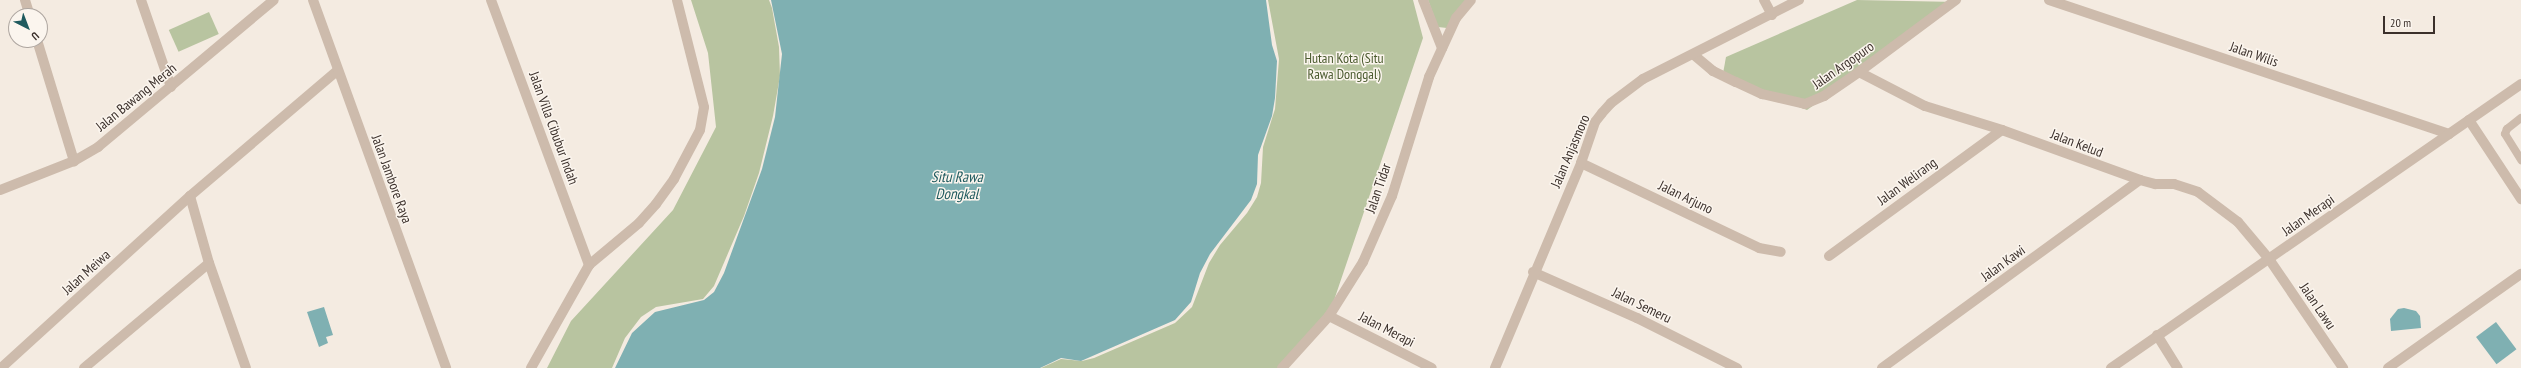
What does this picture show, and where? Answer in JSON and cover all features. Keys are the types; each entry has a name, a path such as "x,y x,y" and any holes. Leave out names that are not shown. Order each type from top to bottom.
{"street":[{"path":"141,0 171,87"},
{"name":"Jalan Bawang Merah","path":"0,190 74,161 98,147 274,0"},
{"name":"Jalan Jambore Raya","path":"313,0 446,368"},
{"name":"Jalan Villa Cibubur Indah","path":"491,0 589,265"},
{"path":"531,368 589,265 639,223 656,204 674,179 700,130 704,118 701,94 677,0"},
{"path":"1423,0 1442,48"},
{"name":"Jalan Tidar","path":"1282,368 1329,316 1363,262 1392,196 1426,85 1456,18 1471,0"},
{"path":"1764,0 1772,16"},
{"name":"Jalan Anjasmoro","path":"1495,368 1533,272 1581,163 1595,122 1611,103 1643,79 1772,16 1799,0"},
{"name":"Jalan Argopuro","path":"1694,55 1713,71 1762,94 1805,104 1824,96 1859,72 1956,0"},
{"name":"Jalan Wilis","path":"2049,0 2449,134"},
{"path":"39,48 74,161"},
{"name":"Jalan Meiwa","path":"1,368 190,196 338,70"},
{"name":"Jalan Kelud","path":"1859,72 1925,106 2002,130 2140,180 2155,184 2174,184 2198,192 2238,222 2269,259"},
{"name":"Jalan Merapi","path":"2111,368 2521,84"},
{"path":"2469,120 2521,199"},
{"name":"Jalan Welirang","path":"1829,256 2002,130"},
{"name":"Jalan Arjuno","path":"1581,163 1759,248 1781,252"},
{"name":"Jalan Kawi","path":"1882,368 2140,180"},
{"path":"190,196 209,263 246,368"},
{"name":"Jalan Lawu","path":"2269,259 2344,368"},
{"path":"84,368 209,263"},
{"name":"Jalan Semeru","path":"1533,272 1637,318 1737,368"},
{"path":"2388,368 2521,274"},
{"name":"Jalan Merapi","path":"1329,316 1432,368"},
{"path":"2157,335 2178,368"}],"lane":[{"path":"2521,118 2507,129 2505,134 2521,160"}],"green space":[{"path":"691,0 769,0 772,8 779,47 780,76 773,116 759,173 744,216 714,286 703,299 656,307 641,317 625,338 612,368 547,368 571,321 673,210 716,127 708,53"},
{"name":"Hutan Kota (Situ Rawa Donggal)","path":"1268,0 1413,0 1423,38 1329,315 1285,368 1041,368 1061,359 1082,361 1094,358 1175,323 1192,307 1209,263 1220,245 1247,213 1257,197 1261,183 1263,147 1275,109 1279,59"},
{"path":"1428,0 1471,0 1447,28 1438,27"},
{"path":"1857,0 1957,2 1807,110 1722,79 1726,57"},
{"path":"209,12 219,34 179,52 169,30"}],"water":[{"name":"Situ Rawa Dongkal","path":"771,0 1266,0 1272,45 1277,61 1275,98 1272,116 1258,155 1257,184 1251,200 1210,254 1200,273 1191,302 1175,320 1081,361 1061,358 1040,368 615,368 632,333 655,312 704,300 714,292 724,273 762,169 775,117 782,54"},
{"path":"324,307 333,335 326,337 328,343 319,347 307,312"},
{"path":"2404,308 2416,311 2420,316 2421,328 2391,331 2390,319 2398,309"},
{"path":"2496,322 2516,349 2496,364 2476,337"}]}
